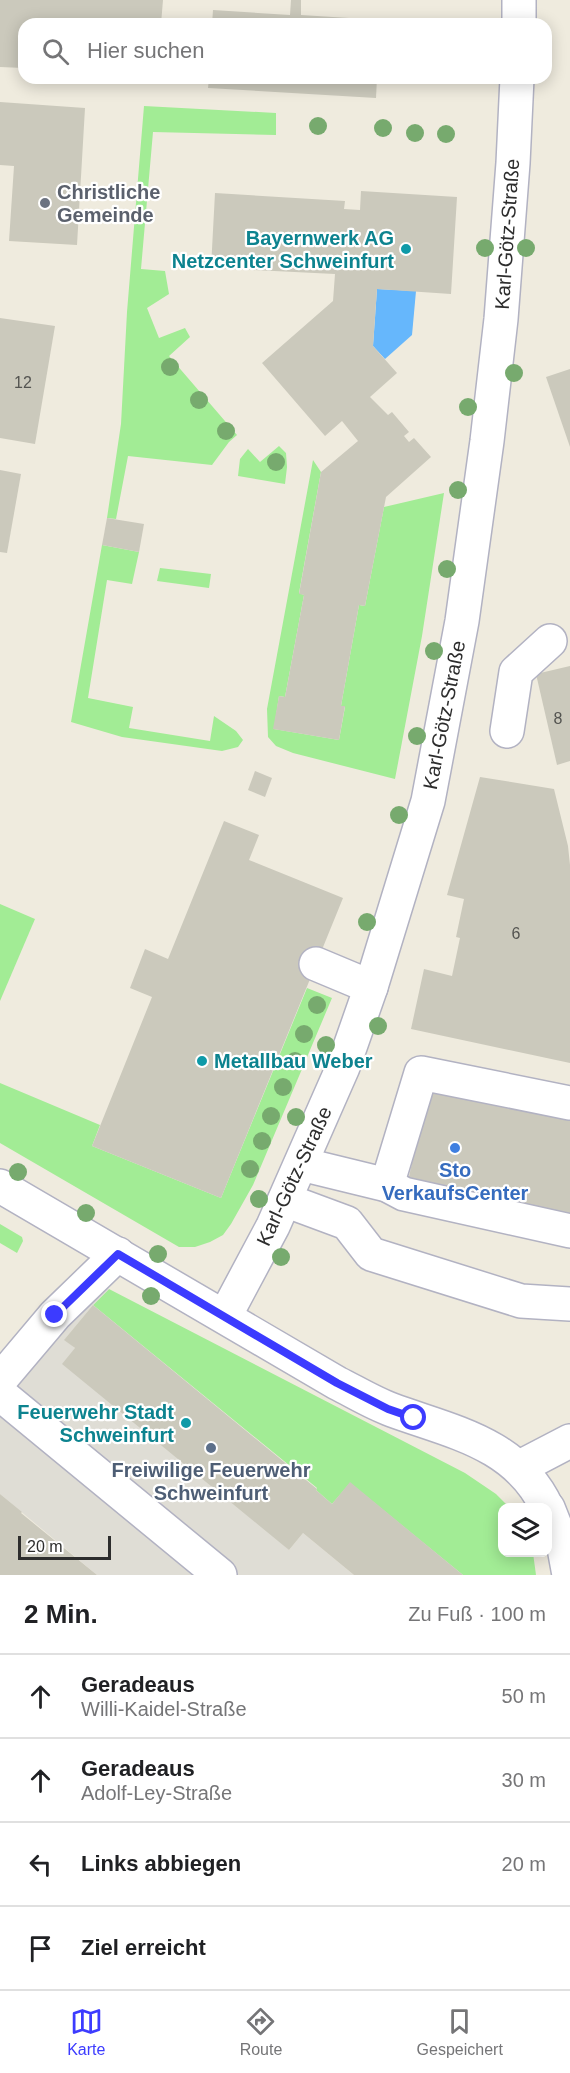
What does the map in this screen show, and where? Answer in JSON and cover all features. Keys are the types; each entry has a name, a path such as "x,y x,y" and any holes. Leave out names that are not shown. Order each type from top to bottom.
{"street":[{"path":"519,0 519,18"},
{"name":"Karl-Götz-Straße","path":"225,1316 273,1226 343,1067 371,987 428,801 462,621 487,441 501,319 517,84"},
{"path":"507,731 516,672 550,641"},
{"path":"316,964 371,987"},
{"path":"387,1185 421,1073 570,1103"},
{"path":"301,1164 387,1185 404,1194 570,1231"},
{"path":"0,1186 337,1383 388,1409 461,1434 499,1451 520,1467 541,1494 545,1503"},
{"path":"285,1200 347,1223 371,1254 522,1301 570,1304"},
{"path":"0,1380 55,1315 118,1254"},
{"path":"0,1394 220,1575"},
{"path":"520,1467 570,1441"},
{"path":"552,1520 564,1548 569,1575"}],"green space":[{"path":"144,106 276,113 276,135 153,132 141,269 165,271 169,294 147,308 159,338 185,328 190,337 169,356 237,435 212,465 128,456 116,519 107,518 121,424 127,312"},
{"path":"279,446 286,453 285,484 238,476 240,459 248,449 260,462"},
{"path":"313,460 321,472 299,593 304,595 285,697 279,696 274,729 339,740 345,707 341,706 359,605 365,606 384,507 444,493 422,636 395,779 293,753 276,746 268,737 267,709"},
{"path":"102,545 139,552 132,584 107,580 88,698 133,707 129,728 210,741 214,716 236,731 243,740 238,747 222,751 122,737 71,722"},
{"path":"160,568 211,574 209,588 157,581"},
{"path":"0,904 35,919 0,1001"},
{"path":"307,988 332,998 253,1185 223,1235 210,1242 195,1247 179,1247 0,1143 0,1083 100,1125 92,1146 221,1198"},
{"path":"0,1224 22,1237 23,1241 17,1253 0,1243"},
{"path":"109,1289 465,1473 505,1503 498,1503 498,1557 534,1557 536,1575 463,1575 350,1483 332,1504 316,1490 317,1488 93,1305"}],"shaded area":[{"path":"93,1279 109,1289 65,1339 289,1550 303,1533 354,1575 97,1575 0,1494 0,1355 34,1313"}],"water":[{"path":"377,289 416,291 412,335 385,359 373,346"}],"building":[{"path":"0,0 163,0 162,18 18,18 18,68 0,67"},
{"path":"291,0 301,0 301,15 349,18 212,18 213,10 290,15"},
{"path":"208,84 377,84 376,98 208,88"},
{"name":"Christliche Gemeinde","path":"0,102 85,108 77,245 9,241 14,166 0,165"},
{"path":"361,191 457,197 451,294 377,289 373,346 397,373 370,397 388,415 392,412 409,432 404,436 409,442 414,438 431,457 386,497 365,606 359,605 341,706 345,706 339,740 273,729 279,696 285,697 304,595 299,594 321,472 358,441 342,421 325,436 262,363 333,301 335,274 211,268 215,193 345,201 344,209 360,210"},
{"path":"0,318 55,326 35,444 0,438"},
{"path":"570,369 570,447 546,377"},
{"path":"0,470 21,474 7,553 0,552"},
{"path":"107,518 144,524 139,552 102,545"},
{"path":"570,666 570,761 557,765 536,674"},
{"path":"255,771 272,778 265,797 248,790"},
{"path":"480,777 554,789 568,846 570,865 570,1063 411,1029 424,969 452,976 460,938 456,937 464,899 447,895"},
{"name":"Metallbau Weber","path":"224,821 259,835 249,860 343,898 221,1198 92,1146 152,997 130,988 145,949 168,959"},
{"path":"429,1087 570,1118 570,1226 406,1190"},
{"name":"Feuerwehr Stadt Schweinfurt","path":"93,1305 317,1489 332,1504 350,1482 463,1575 354,1575 303,1533 289,1550 62,1364 75,1348 64,1340"},
{"name":"Feuerwehr Stadt Schweinfurt","path":"0,1494 21,1513 97,1575 0,1575"}],"place":[{"name":"Christliche Gemeinde","path":"45,203"},
{"name":"Bayernwerk AG Netzcenter Schweinfurt","path":"406,249"},
{"name":"Metallbau Weber","path":"202,1061"},
{"name":"Sto VerkaufsCenter","path":"455,1148"},
{"name":"Feuerwehr Stadt Schweinfurt","path":"186,1423"},
{"name":"Freiwilige Feuerwehr Schweinfurt","path":"211,1448"}],"route":[{"path":"55,1315 118,1254 337,1383 388,1409 414,1418"}]}
